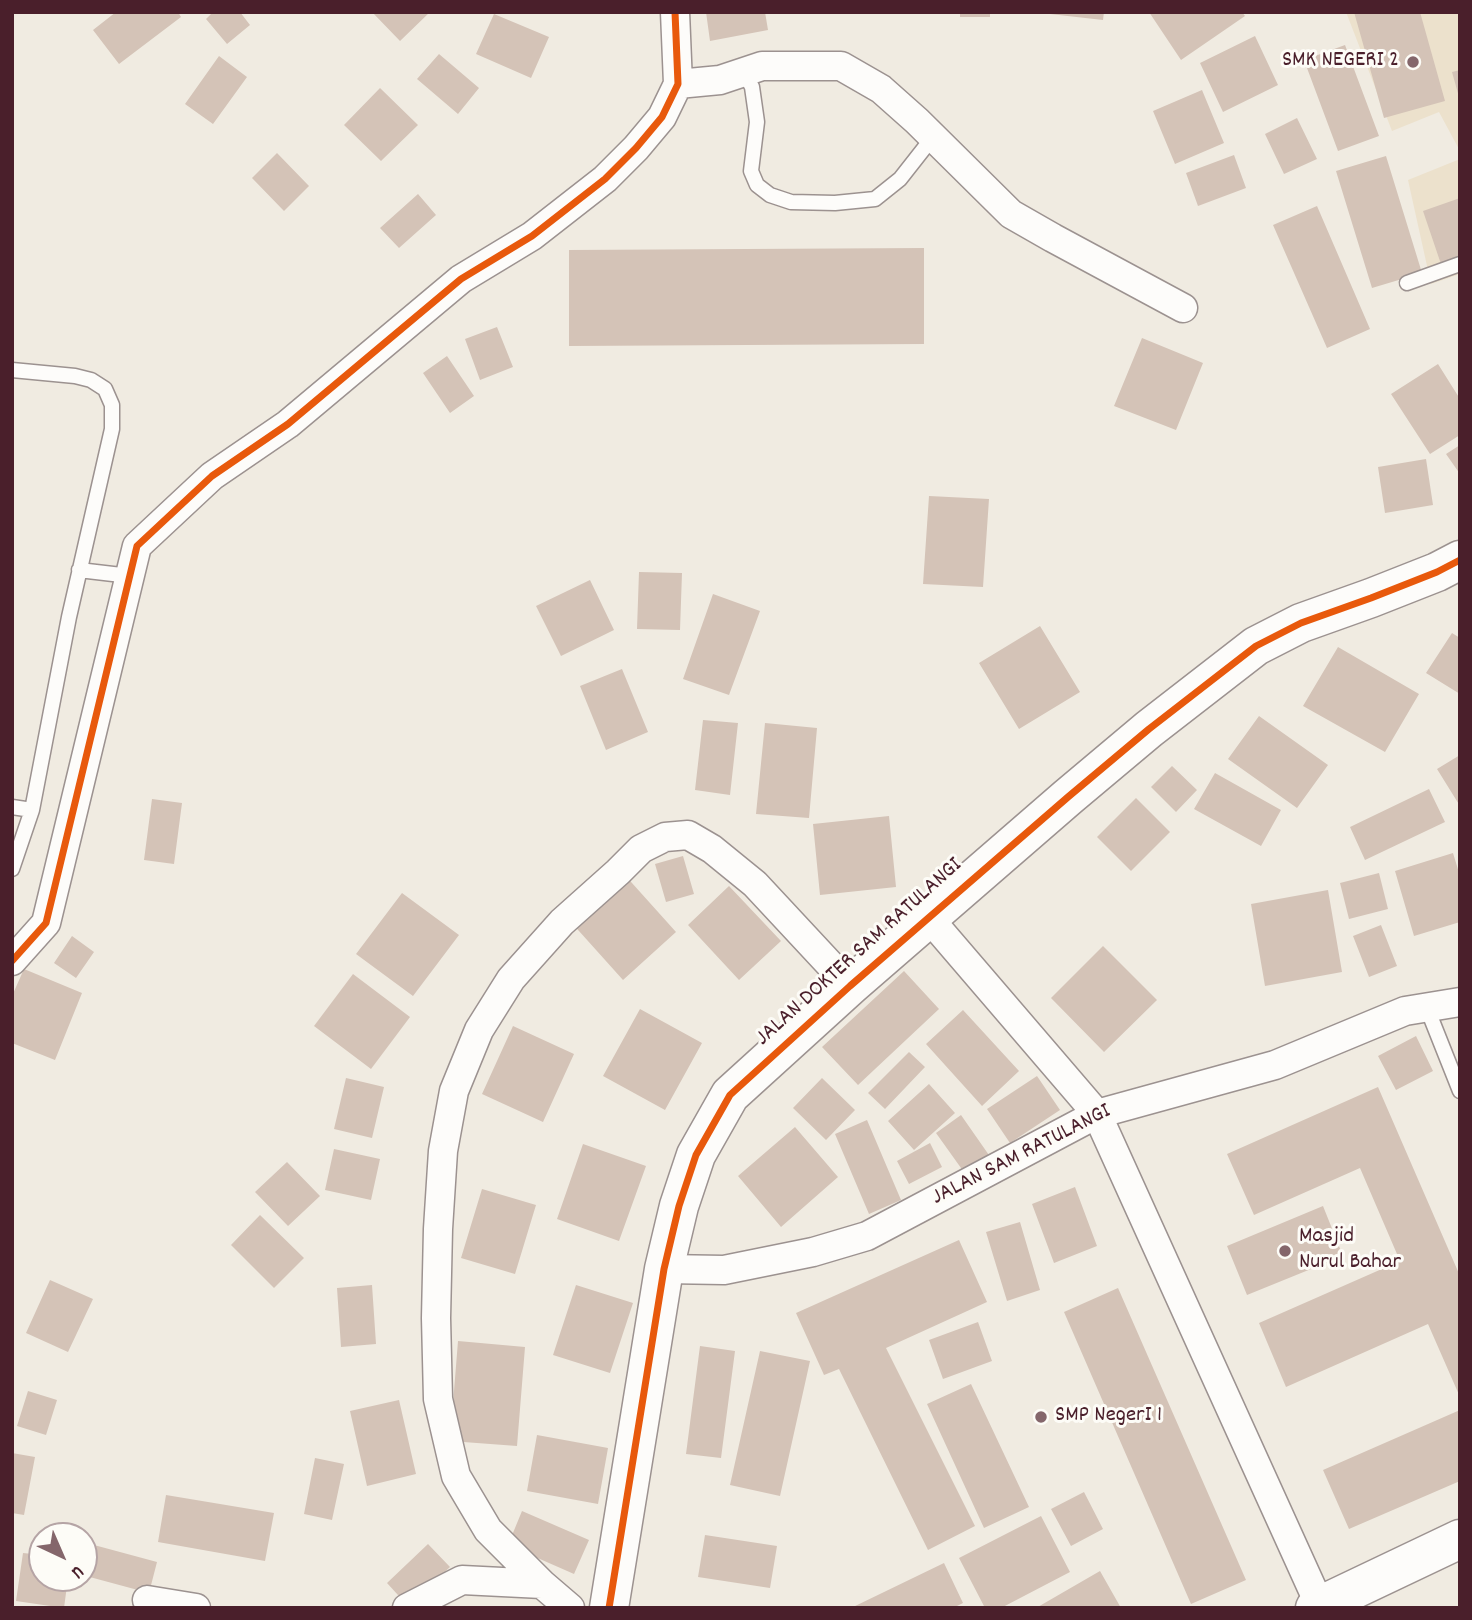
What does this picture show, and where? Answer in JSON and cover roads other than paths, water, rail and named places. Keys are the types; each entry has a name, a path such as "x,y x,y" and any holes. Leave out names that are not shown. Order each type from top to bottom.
{"street":[{"path":"12,961 46,923 137,546 212,477 288,424 461,279 532,236 605,179 662,117 678,84 675,12"},
{"path":"678,84 720,80 762,66 841,66 881,89 1011,214 1183,308"},
{"name":"JALAN DOKTER SAM RATULANGI","path":"609,1608 664,1269 679,1206 696,1155 730,1095 928,917 1149,729 1256,646 1301,623 1371,598 1460,561"},
{"path":"570,1608 488,1530 456,1476 438,1399 436,1318 443,1151 454,1091 480,1030 511,979 562,922 641,849 665,837 688,835 712,849 755,884 850,986"},
{"path":"928,917 1097,1114 1319,1607 1460,1539"},
{"name":"JALAN SAM RATULANGI","path":"664,1269 724,1270 813,1252 867,1236 1097,1114 1275,1065 1405,1011 1460,1002"},
{"path":"407,1608 462,1580 542,1584"},
{"path":"147,1601 197,1608"}],"lane":[{"path":"744,72 752,87 757,122 751,171 757,185 770,195 791,202 835,203 875,199 900,179 933,137"},
{"path":"1407,283 1460,264"},
{"path":"12,370 91,380 105,390 112,405 112,429 69,617 32,810 12,869"},
{"path":"79,570 130,576"},
{"path":"12,807 32,810"},
{"path":"1427,1008 1460,1091"}],"place":[{"name":"SMK NEGERI 2","path":"1413,62"},
{"name":"Masjid Nurul Bahar","path":"1285,1251"},
{"name":"SMP NegerI 1","path":"1041,1417"}]}
